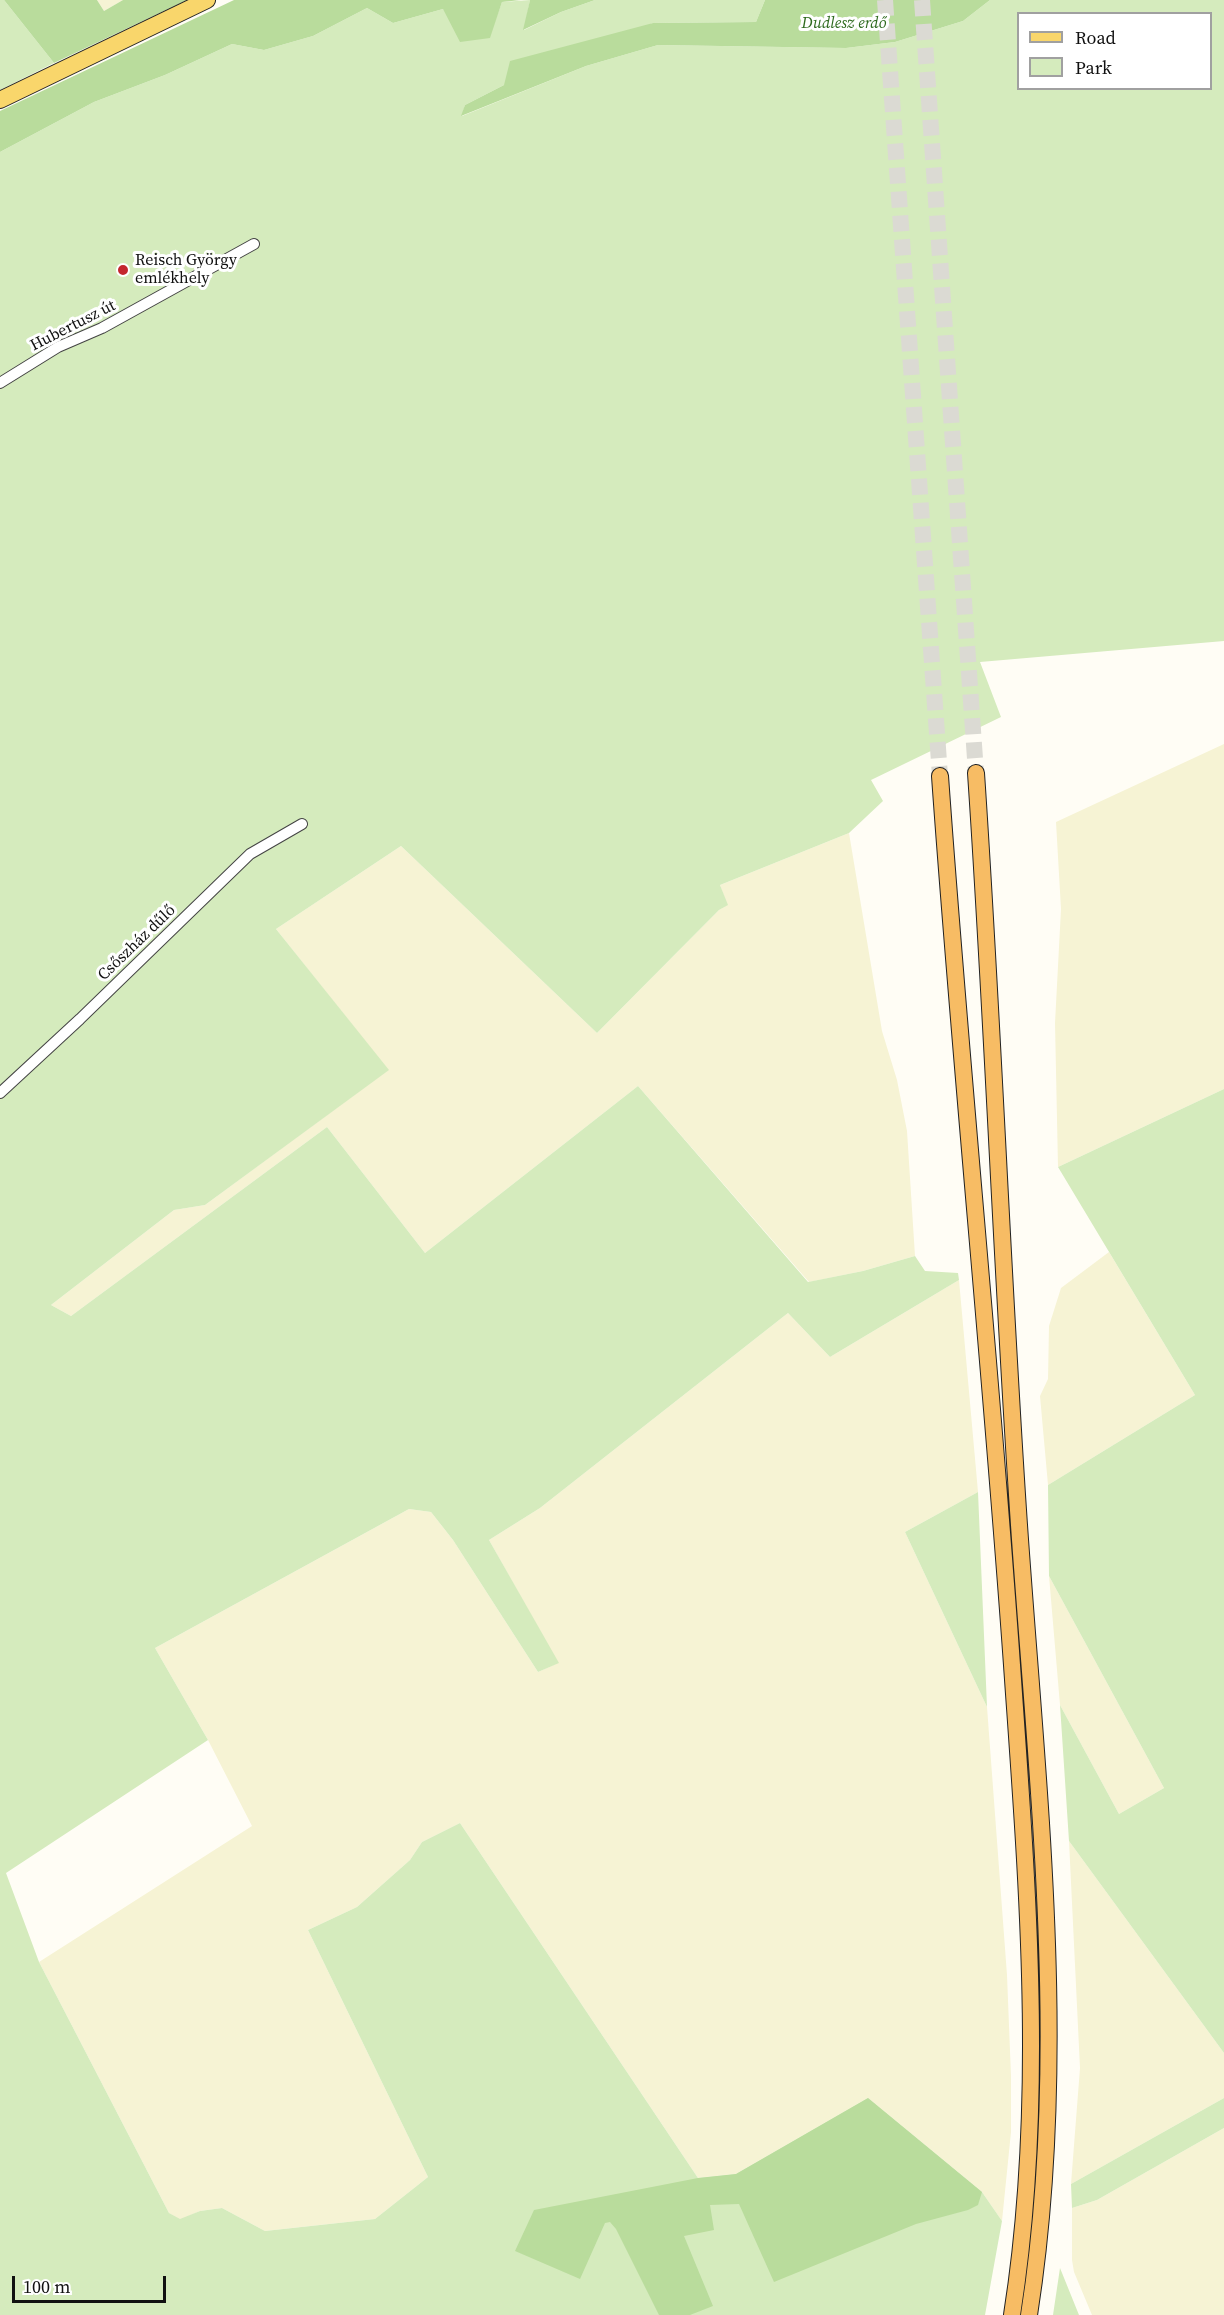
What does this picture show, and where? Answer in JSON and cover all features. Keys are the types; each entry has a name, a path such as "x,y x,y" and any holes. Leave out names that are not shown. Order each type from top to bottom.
{"highway":[{"path":"975,773 987,945 1013,1444 1043,1870 1047,1962 1049,2084 1042,2202 1029,2315"},
{"path":"940,776 952,950 996,1445 1026,1868 1032,2080 1026,2198 1012,2315"}],"main road":[{"path":"0,100 207,0"}],"street":[{"name":"Hubertusz út","path":"0,383 58,347 102,328 254,244"},
{"name":"Csőszház dűlő","path":"0,1093 250,854 302,824"}],"shaded area":[{"path":"97,0 123,0 104,11"},
{"path":"1224,744 1224,1089 1058,1167 1055,1023 1061,909 1056,822"},
{"path":"849,833 882,1031 897,1080 907,1131 915,1256 863,1271 809,1282 638,1086 425,1253 327,1127 71,1316 51,1305 174,1210 205,1205 388,1070 276,929 401,846 597,1033 719,910 727,905 720,885"},
{"path":"1109,1252 1195,1395 1048,1485 1040,1396 1048,1379 1049,1326 1061,1288"},
{"path":"959,1280 978,1492 905,1532 987,1707 1007,1975 1011,2076 1011,2132 1002,2221 982,2192 868,2098 736,2174 698,2178 460,1823 422,1842 410,1860 357,1907 308,1930 428,2177 375,2219 265,2231 222,2208 200,2211 180,2220 169,2213 39,1962 252,1826 208,1740 155,1648 409,1509 431,1512 453,1540 538,1672 558,1663 489,1540 540,1508 788,1313 830,1357"},
{"path":"1049,1576 1164,1788 1119,1814 1060,1705"},
{"path":"1069,1841 1224,2053 1224,2098 1071,2184 1080,2068"},
{"path":"1224,2128 1224,2315 1092,2315 1074,2272 1072,2208 1097,2200"}],"green space":[{"path":"0,0 4,0 54,63 0,90"},
{"path":"4,0 97,0 104,11 123,0 187,0 54,63"},
{"path":"234,0 521,0 502,2 490,38 460,42 443,9 393,23 367,8 313,36 264,50 232,44 165,75 94,102 0,152 0,111"},
{"path":"530,0 524,30 561,12 595,0 765,0 756,22 653,23 504,85 465,105 462,116 586,66 658,45 846,48 895,42 963,21 990,0 1224,0 1224,641 980,662 1001,717 871,780 883,801 849,833 720,885 728,905 719,910 597,1033 401,846 276,929 389,1070 205,1205 174,1210 51,1305 71,1316 327,1127 425,1253 638,1086 808,1282 863,1271 915,1256 925,1271 958,1273 959,1280 830,1357 788,1313 540,1508 489,1540 559,1663 538,1672 453,1540 431,1512 409,1509 155,1648 208,1740 6,1873 39,1962 169,2213 180,2219 200,2211 222,2208 265,2231 375,2219 428,2177 308,1930 357,1907 410,1860 422,1842 460,1823 698,2178 736,2174 868,2098 982,2192 1002,2221 985,2315 0,2315 0,152 94,102 165,75 232,44 264,50 313,36 367,8 393,23 443,9 489,38 502,2"},
{"path":"530,0 595,0 561,12 523,30"},
{"name":"Dudlesz erdő","path":"765,0 990,0 963,21 895,42 846,48 658,45 586,66 461,116 465,105 504,85 510,61 653,23 756,22"},
{"path":"1224,1089 1224,2053 1069,1841 1060,1705 1119,1814 1164,1788 1049,1576 1048,1485 1195,1395 1058,1167"},
{"path":"978,1492 987,1707 905,1532"},
{"path":"868,2098 982,2192 978,2205 968,2210 916,2224 774,2282 739,2204 710,2205 714,2230 684,2236 713,2306 690,2315 659,2315 616,2229 610,2222 605,2223 580,2279 515,2251 534,2210 698,2178 736,2174"},
{"path":"1224,2098 1224,2128 1097,2200 1072,2208 1071,2184"},
{"path":"1060,2268 1079,2315 1053,2315"}],"tunnel":[{"path":"885,0 940,776"},
{"path":"922,0 976,773"}],"place":[{"name":"Reisch György emlékhely","path":"123,270"}]}
